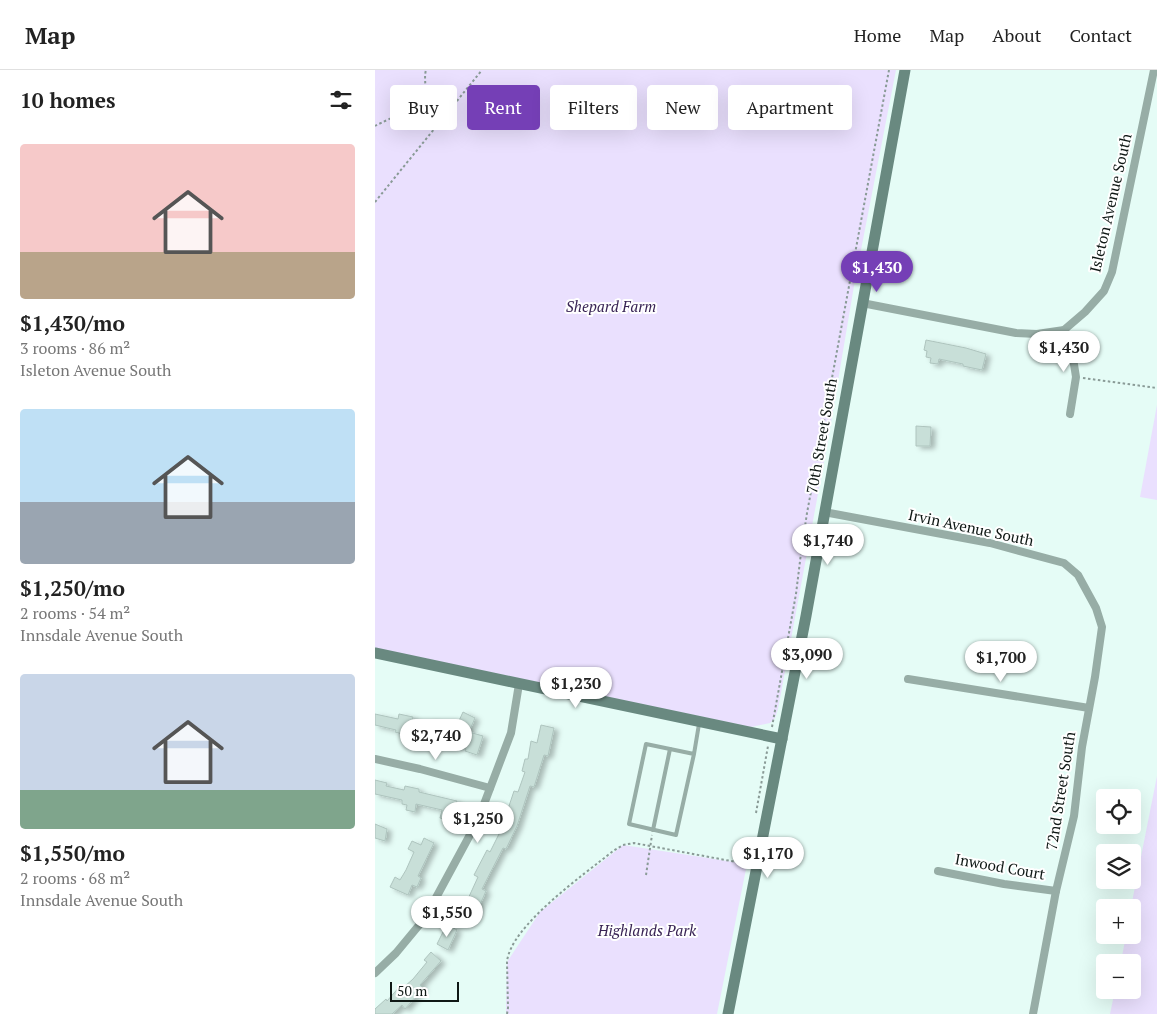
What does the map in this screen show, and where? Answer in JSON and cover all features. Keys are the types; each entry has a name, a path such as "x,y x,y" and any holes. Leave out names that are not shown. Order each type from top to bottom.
{"main road":[{"name":"70th Street South","path":"729,1014 782,739 905,70"},
{"path":"375,653 782,739"}],"street":[{"name":"Isleton Avenue South","path":"1064,330 1085,312 1104,291 1112,272 1154,70"},
{"path":"862,303 1015,333 1037,334 1064,330 1073,358 1076,377 1070,414"},
{"name":"Irvin Avenue South","path":"824,512 990,543 1064,563 1077,575 1093,602"},
{"name":"72nd Street South","path":"1033,1014 1056,891 1073,816 1082,747 1102,627 1093,602"},
{"path":"909,679 1089,708"},
{"path":"375,973 396,953 425,918 478,820 511,732 519,684"},
{"path":"375,759 420,768 490,788"},
{"name":"Inwood Court","path":"938,871 1004,884 1056,891"}],"lane":[{"path":"695,754 646,744 629,824 676,835 695,754 699,722"},
{"path":"653,830 670,749"}],"path":[{"path":"375,126 400,114 420,99 425,89 426,70"},
{"path":"375,202 482,70"},
{"path":"775,712 796,594 807,512 889,70"},
{"path":"1076,377 1157,388"},
{"path":"646,875 653,830"},
{"path":"507,1014 507,954 518,937 554,897 613,851 623,845 634,843 747,864"}],"green space":[{"name":"Shepard Farm","path":"375,70 896,70 854,286 828,440 775,718 770,723 751,727 375,648"},
{"path":"1157,405 1157,500 1140,497"},
{"path":"1157,776 1157,1014 1110,1014 1113,999 1141,999 1141,954 1122,954 1124,944 1141,944 1141,899 1133,899 1135,889 1141,889 1141,857"},
{"name":"Highlands Park","path":"623,845 747,864 717,1014 506,1014 507,962 540,912"}],"building":[{"path":"926,340 986,354 982,370 939,359 938,364 930,363 931,358 926,357 927,351 924,350"},
{"path":"916,426 931,427 930,446 916,446"},
{"path":"463,712 475,718 469,732 483,736 477,755 457,746 463,728 457,725"},
{"path":"375,714 398,719 399,714 413,717 412,725 428,728 430,720 437,722 436,728 448,731 445,743 417,738 375,725"},
{"path":"541,725 554,728 548,756 544,755 534,787 530,786 517,826 506,849 503,848 482,889 486,891 475,916 457,908 461,898 467,901 478,877 474,875 487,850 490,852 499,834 496,832 501,823 503,824 514,791 518,792 525,772 522,771 525,759 528,759 531,741 537,743"},
{"path":"375,780 387,783 386,786 404,790 405,786 419,789 419,792 457,801 452,821 440,818 442,810 416,804 415,812 406,810 407,805 402,804 402,800 375,794"},
{"path":"375,824 387,829 385,841 375,838"},
{"path":"424,838 434,843 418,876 421,878 417,887 412,885 408,895 390,887 395,877 400,880 406,870 414,852 408,849 412,841 421,845"},
{"path":"450,926 457,930 448,950 437,944 443,932 447,934"},
{"path":"431,952 441,961 420,985 423,988 405,1009 402,1005 392,1014 375,1014 375,1009 386,999 387,1001 401,985 404,987 413,979 427,962 424,960"}]}
